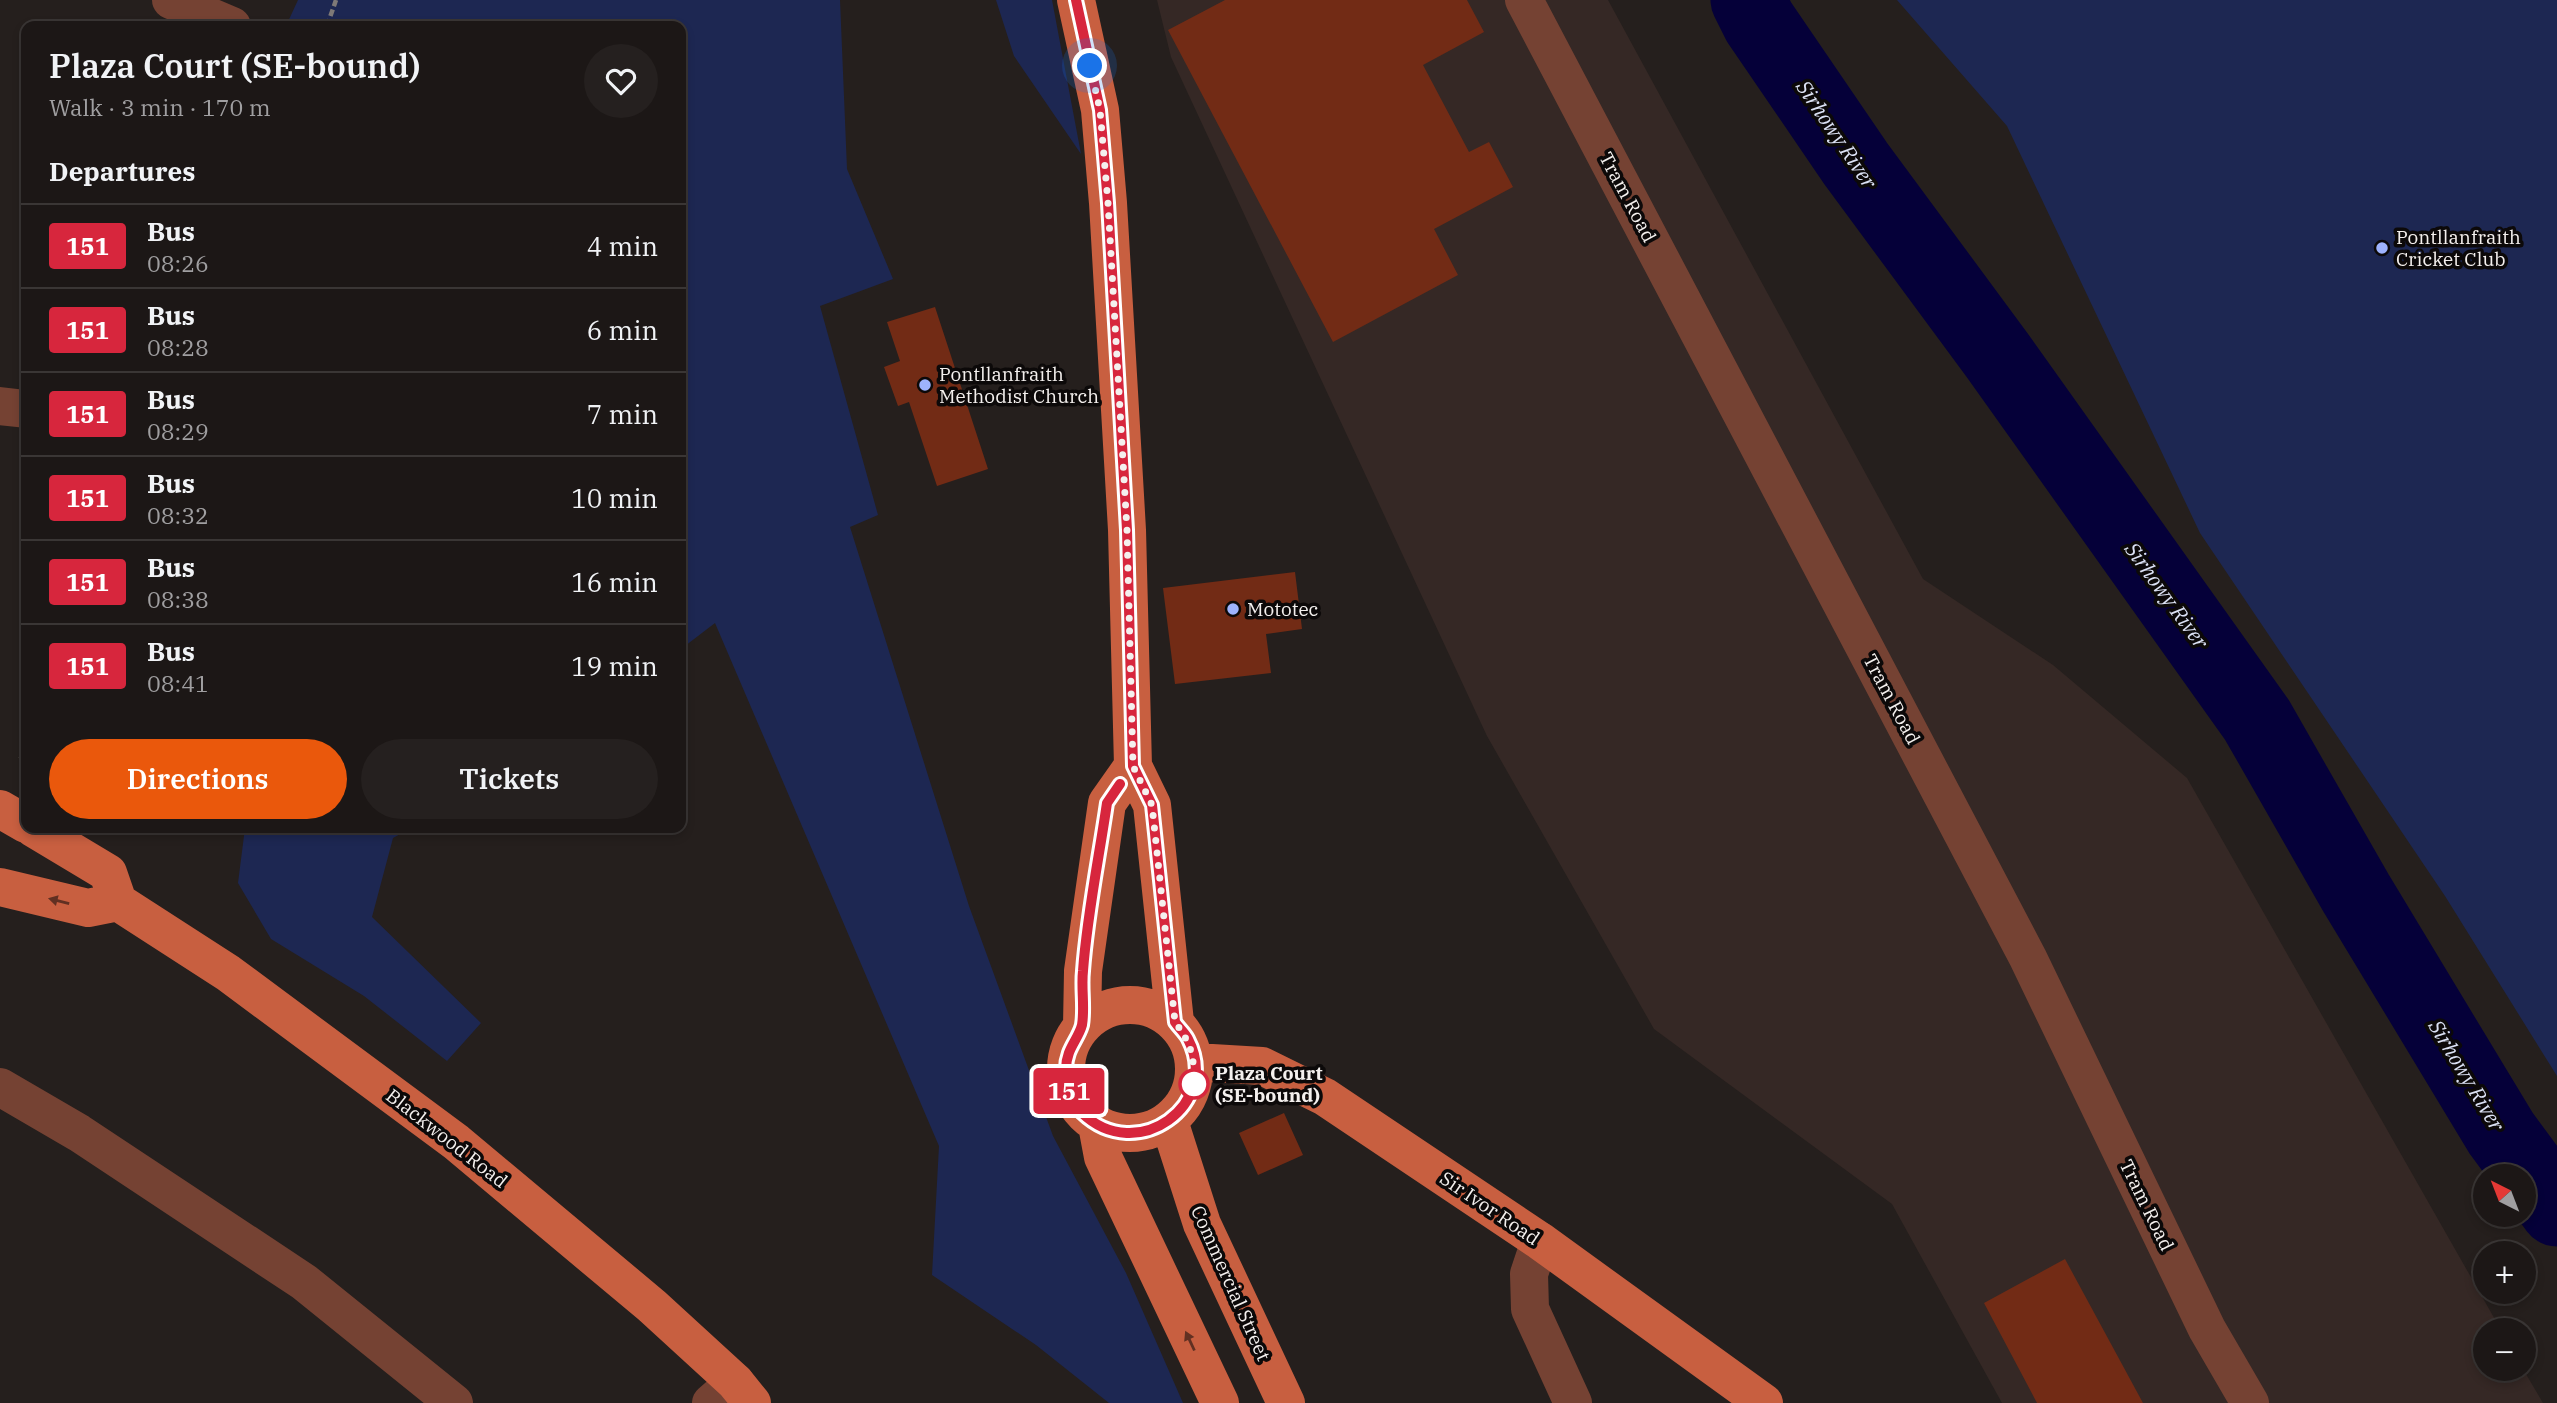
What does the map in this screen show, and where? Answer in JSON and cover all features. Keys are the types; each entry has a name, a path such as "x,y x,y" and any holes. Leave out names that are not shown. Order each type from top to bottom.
{"main road":[{"path":"1076,0 1100,110 1108,203 1127,530 1133,766 1152,805 1175,1022"},
{"path":"1082,1026 1083,971 1107,803 1133,766"},
{"path":"0,809 21,821"},
{"path":"0,887 88,908 118,902 108,873 41,833"},
{"name":"Blackwood Road","path":"118,902 228,973 456,1142 652,1306 733,1396"},
{"path":"1128,1005 1156,1010 1175,1022 1188,1040 1195,1062 1194,1084 1184,1105 1169,1121 1149,1132 1118,1133 1097,1125 1080,1111 1069,1091 1066,1069 1069,1047 1082,1026 1106,1009 1128,1005"},
{"name":"Sir Ivor Road","path":"1195,1062 1262,1066 1325,1097 1540,1241 1764,1403"},
{"name":"Commercial Street","path":"1169,1121 1202,1224 1286,1403"},
{"path":"1097,1125 1103,1157 1220,1403"}],"street":[{"path":"171,0 220,21"},
{"name":"Tram Road","path":"1524,0 2021,945 2207,1329 2250,1403"},
{"path":"0,406 21,408"},
{"path":"0,1087 79,1133 304,1282 454,1403"},
{"path":"1540,1241 1529,1274 1530,1309 1573,1403"}],"path":[{"path":"329,21 336,0"}],"shaded area":[{"path":"298,0 840,0 847,169 893,279 820,306 878,515 850,527 969,906 1053,1136 1126,1273 1183,1403 1109,1403 1036,1345 932,1275 939,1146 715,623 686,645 686,21 288,21"},
{"path":"996,0 1052,0 1081,154 1014,56"},
{"path":"1157,0 1608,0 1923,579 2053,665 2187,778 2473,1281 2473,1304 2486,1304 2494,1318 2473,1318 2473,1381 2530,1381 2543,1403 2002,1403 1892,1204 1654,1029 1487,736 1171,57"},
{"path":"1897,0 2557,0 2557,1076 2445,896 2200,533 2007,126"},
{"path":"244,833 402,833 393,838 372,917 481,1023 447,1061 364,996 271,939 238,883"}],"building":[{"path":"1225,0 1467,0 1484,32 1423,65 1469,152 1489,142 1513,187 1434,229 1458,275 1333,342 1168,30"},
{"name":"Pontllanfraith Methodist Church","path":"935,307 988,469 937,486 909,402 898,406 884,367 900,361 887,322"},
{"name":"Mototec","path":"1295,572 1302,629 1266,634 1271,673 1175,684 1163,588"},
{"path":"1284,1113 1303,1155 1258,1175 1239,1133"},
{"path":"2065,1259 2143,1403 2037,1403 1984,1303"}],"waterway":[{"name":"Sirhowy River","path":"1748,0 1759,22 1856,164 1997,355 2257,720 2356,893 2501,1133 2557,1209"}],"bus line":[{"name":"151","path":"1076,0 1100,110 1108,203 1127,530 1133,766 1152,805 1175,1022 1188,1040 1195,1062 1194,1084 1184,1105 1169,1121 1149,1132 1118,1133 1097,1125 1080,1111 1069,1091 1066,1069 1069,1047 1082,1026 1083,971 1107,803 1120,784"}],"place":[{"name":"Pontllanfraith Cricket Club","path":"2382,248"},
{"name":"Pontllanfraith Methodist Church","path":"925,385"},
{"name":"Mototec","path":"1233,609"},
{"name":"Plaza Court (SE-bound)","path":"1194,1084"}],"route":[{"path":"1090,66 1100,110 1108,203 1127,530 1133,766 1152,805 1175,1022 1188,1040 1195,1062 1194,1084"}]}
